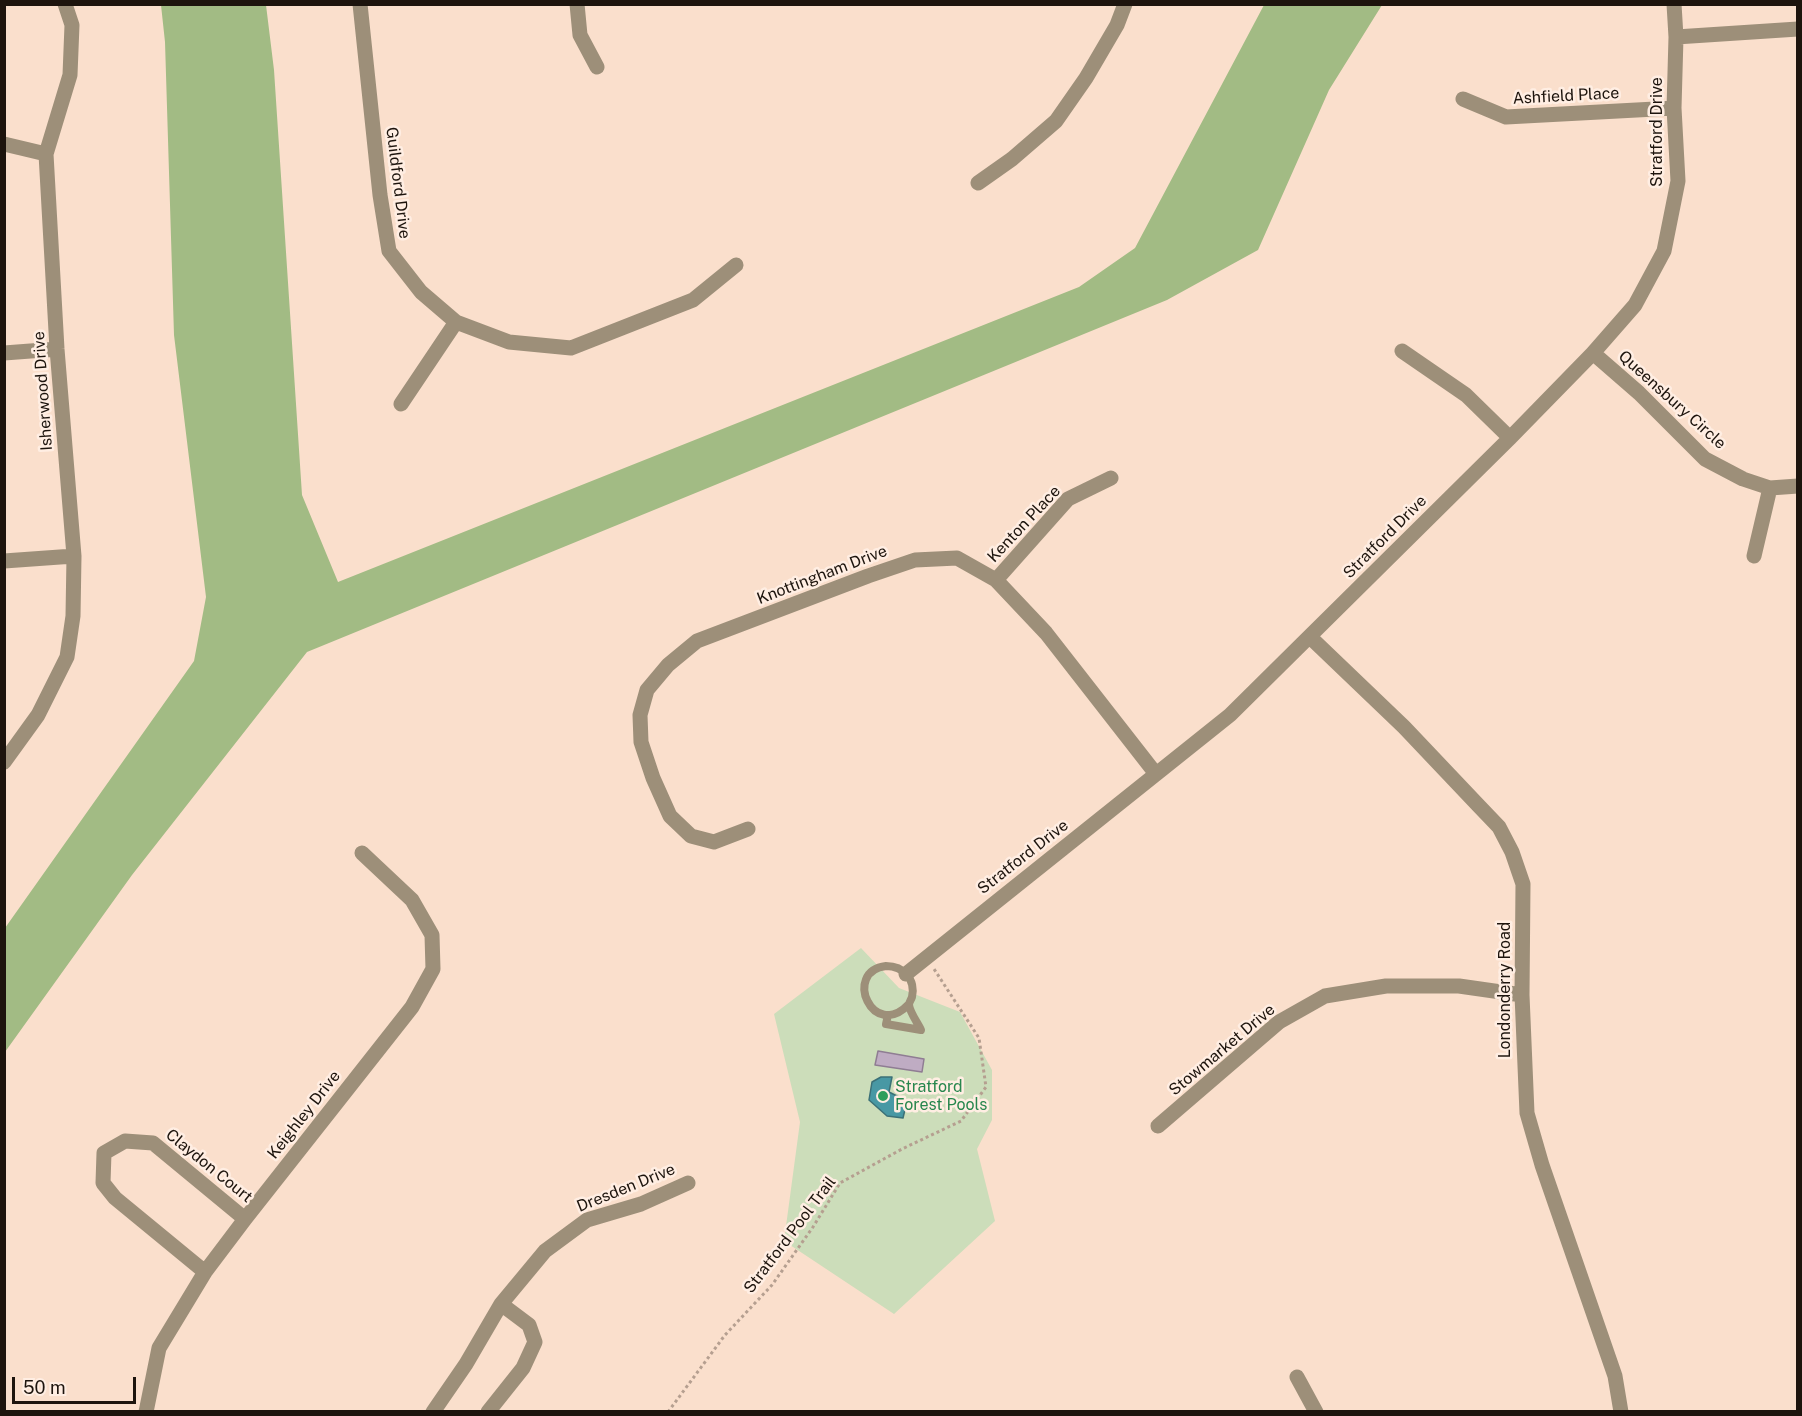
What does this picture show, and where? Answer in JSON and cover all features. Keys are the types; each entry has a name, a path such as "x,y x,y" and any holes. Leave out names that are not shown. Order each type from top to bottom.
{"street":[{"name":"Isherwood Drive","path":"4,762 38,715 68,657 73,616 74,556 57,349 46,154 70,75 72,25 65,4"},
{"name":"Guildford Drive","path":"360,4 378,184 389,251 421,292 456,321 509,342 571,348 693,300 736,265"},
{"path":"577,4 580,35 597,67"},
{"path":"978,183 1012,159 1056,122 1107,43 1125,4"},
{"name":"Stratford Drive","path":"906,974 1230,714 1510,438 1593,353 1635,304 1664,251 1678,181 1674,108 1676,37 1674,4"},
{"path":"1676,37 1797,29"},
{"name":"Ashfield Place","path":"1463,99 1506,117 1674,108"},
{"path":"4,144 46,154"},
{"path":"401,404 456,321"},
{"path":"4,352 57,349"},
{"path":"1402,351 1466,395 1510,438"},
{"name":"Queensbury Circle","path":"1593,353 1639,393 1705,459 1743,479 1770,488 1797,486"},
{"name":"Kenton Place","path":"996,580 1068,499 1111,478"},
{"path":"1754,556 1770,488"},
{"path":"4,561 74,556"},
{"name":"Knottingham Drive","path":"748,829 714,842 691,836 670,816 653,778 641,742 640,715 647,690 668,665 697,641 915,560 957,558 996,580 1046,633 1156,774"},
{"name":"Londonderry Road","path":"1310,637 1404,727 1499,827 1512,852 1523,884 1522,995 1527,1113 1542,1165 1615,1376 1621,1412"},
{"name":"Keighley Drive","path":"146,1412 159,1348 206,1272 412,1007 433,969 432,935 412,900 362,853"},
{"name":"Stowmarket Drive","path":"1158,1126 1279,1022 1325,996 1386,986 1459,986 1522,995"},
{"name":"Claydon Court","path":"206,1272 115,1198 103,1184 104,1153 125,1141 153,1143 245,1219"},
{"name":"Dresden Drive","path":"433,1412 466,1364 501,1304 545,1251 587,1220 640,1203 688,1183"},
{"path":"488,1412 523,1368 535,1342 529,1326 501,1304"},
{"path":"1297,1377 1316,1412"}],"lane":[{"path":"892,966 906,974 913,988 909,1004 903,1010 888,1015 879,1013 867,1003 864,996 866,980 877,969 892,966"},
{"path":"888,1015 886,1024 921,1030 909,1004"}],"path":[{"name":"Stratford Pool Trail","path":"668,1412 725,1335 772,1285 813,1227 840,1183 902,1149 961,1122 986,1086 979,1038 927,957"}],"green space":[{"path":"161,5 266,5 274,70 302,495 338,582 1079,287 1135,248 1264,5 1382,5 1329,90 1258,250 1167,300 307,652 132,875 5,1052 5,928 194,661 206,597 174,335 165,42"},
{"path":"861,948 899,988 960,1012 992,1070 992,1120 977,1149 995,1221 894,1314 784,1241 800,1122 774,1014"}],"water":[{"name":"Stratford Forest Pools","path":"881,1077 892,1077 889,1092 907,1101 903,1118 887,1116 869,1100 872,1082"}],"building":[{"path":"878,1051 924,1059 922,1072 875,1065"}],"place":[{"name":"Stratford Forest Pools","path":"883,1096"}]}
